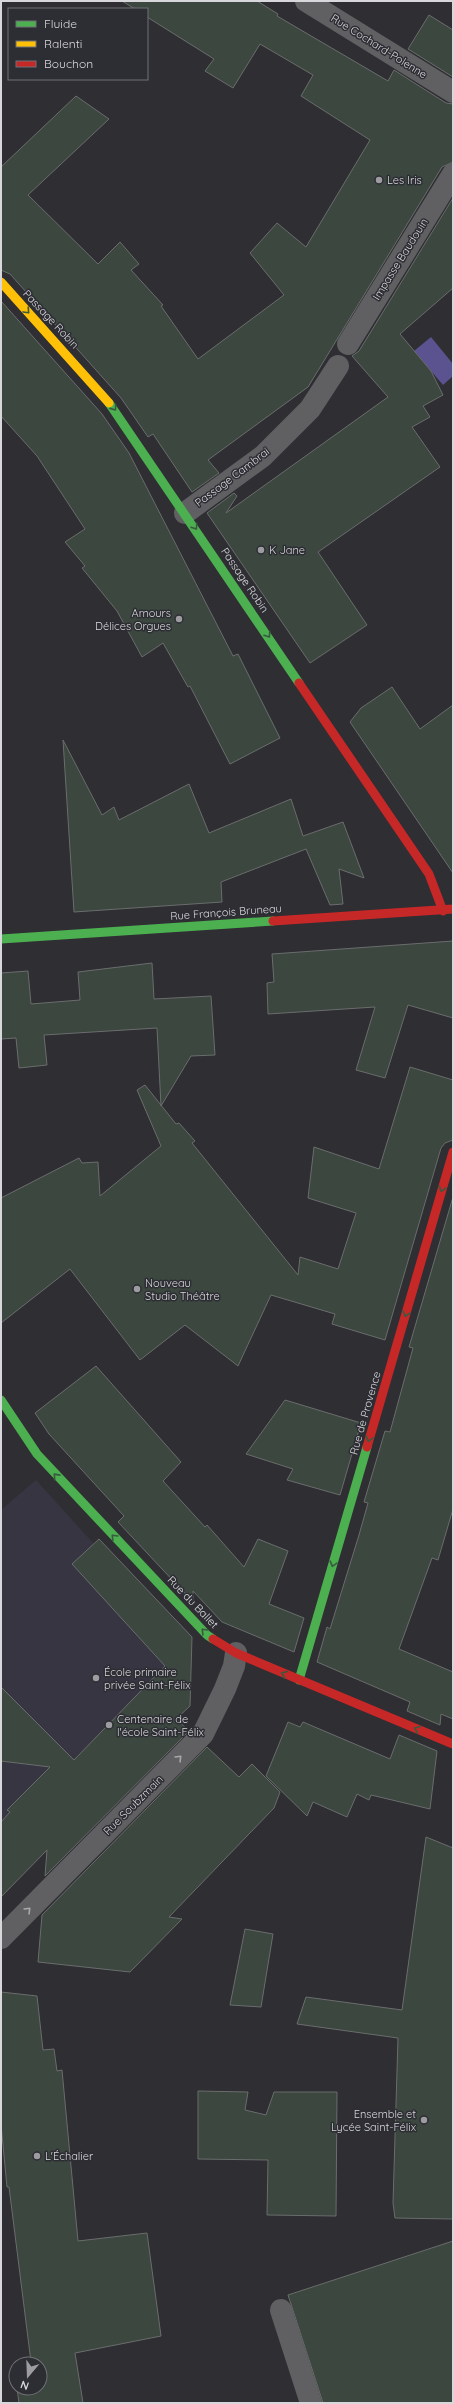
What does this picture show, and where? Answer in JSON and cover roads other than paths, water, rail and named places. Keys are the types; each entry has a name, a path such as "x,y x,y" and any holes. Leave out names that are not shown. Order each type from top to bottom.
{"street":[{"name":"Rue Cochard-Polenne","path":"306,1 453,92"},
{"name":"Impasse Baudouin","path":"348,344 453,174"},
{"name":"Passage Robin","path":"1,282 99,389 185,513 428,874 443,910"},
{"name":"Passage Cambrai","path":"185,513 263,456 310,409 338,366"},
{"name":"Rue François Bruneau","path":"1,939 453,910"},
{"name":"Rue de Provence","path":"299,1680 453,1152"},
{"name":"Rue du Ballet","path":"1,1400 37,1454 83,1505 207,1635 236,1653 453,1744"},
{"name":"Rue Soubzmain","path":"1,1938 203,1734 225,1689 234,1666 236,1653"},
{"path":"280,2310 311,2403"}],"place":[{"name":"Les Iris","path":"379,180"},
{"name":"K Jane","path":"261,550"},
{"name":"Amours Délices Orgues","path":"179,619"},
{"name":"Nouveau Studio Théâtre","path":"137,1289"},
{"name":"École primaire privée Saint-Félix","path":"96,1678"},
{"name":"Centenaire de l'école Saint-Félix","path":"109,1725"},
{"name":"Ensemble et Lycée Saint-Félix","path":"424,2120"},
{"name":"L'Échalier","path":"37,2156"}]}
